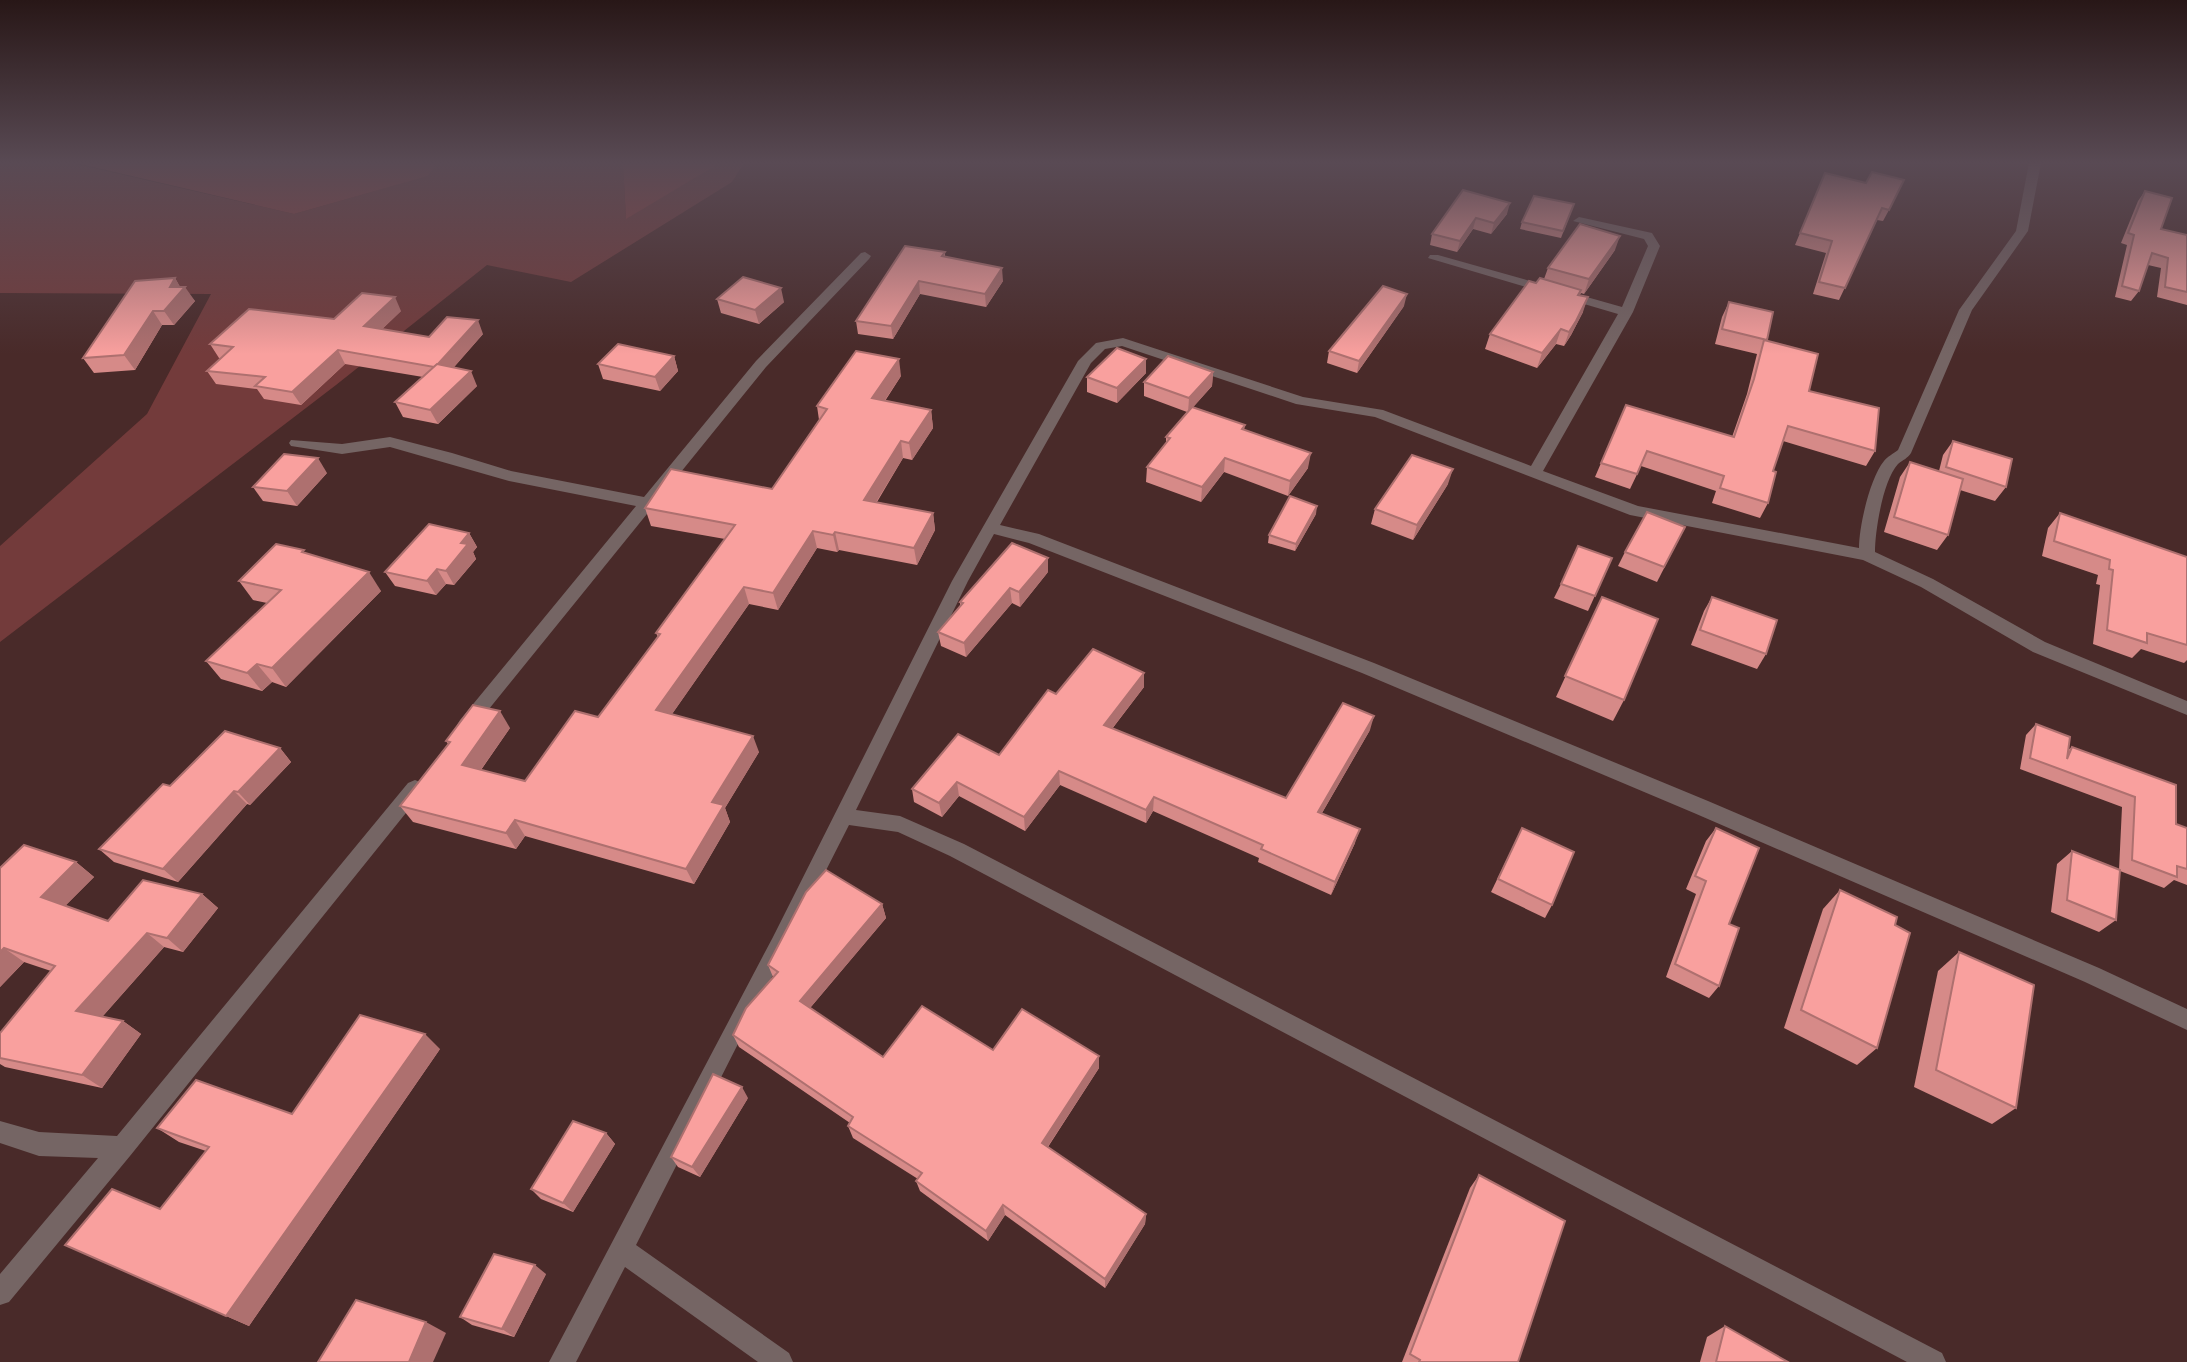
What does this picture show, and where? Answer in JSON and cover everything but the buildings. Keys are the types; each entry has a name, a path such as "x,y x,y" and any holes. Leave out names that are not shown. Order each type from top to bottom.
{"street":[{"path":"1535,472 1626,312 1654,246 1648,236 1605,227"},
{"path":"1867,555 1867,530 1871,509 1890,463 1904,453 1966,310 2023,227"},
{"path":"454,740 761,364 865,256"},
{"path":"1434,258 1626,312"},
{"path":"562,1362 844,816 989,528 1085,361 1101,346 1122,342 1301,401 1378,413 1635,511 1867,555 1927,583 2039,646 2187,708"},
{"path":"296,443 342,449 390,442 447,456 509,476 647,503"},
{"path":"989,528 1032,538 1368,668 2092,975 2187,1020"},
{"path":"0,1293 122,1149 428,772"},
{"path":"844,816 900,824 957,850 1933,1362"},
{"path":"0,1132 39,1144 122,1149"},
{"path":"621,1249 780,1362"}],"shaded area":[{"path":"0,227 660,227 571,282 487,265 336,385 0,642 0,546 147,414 211,294 0,293"}]}
